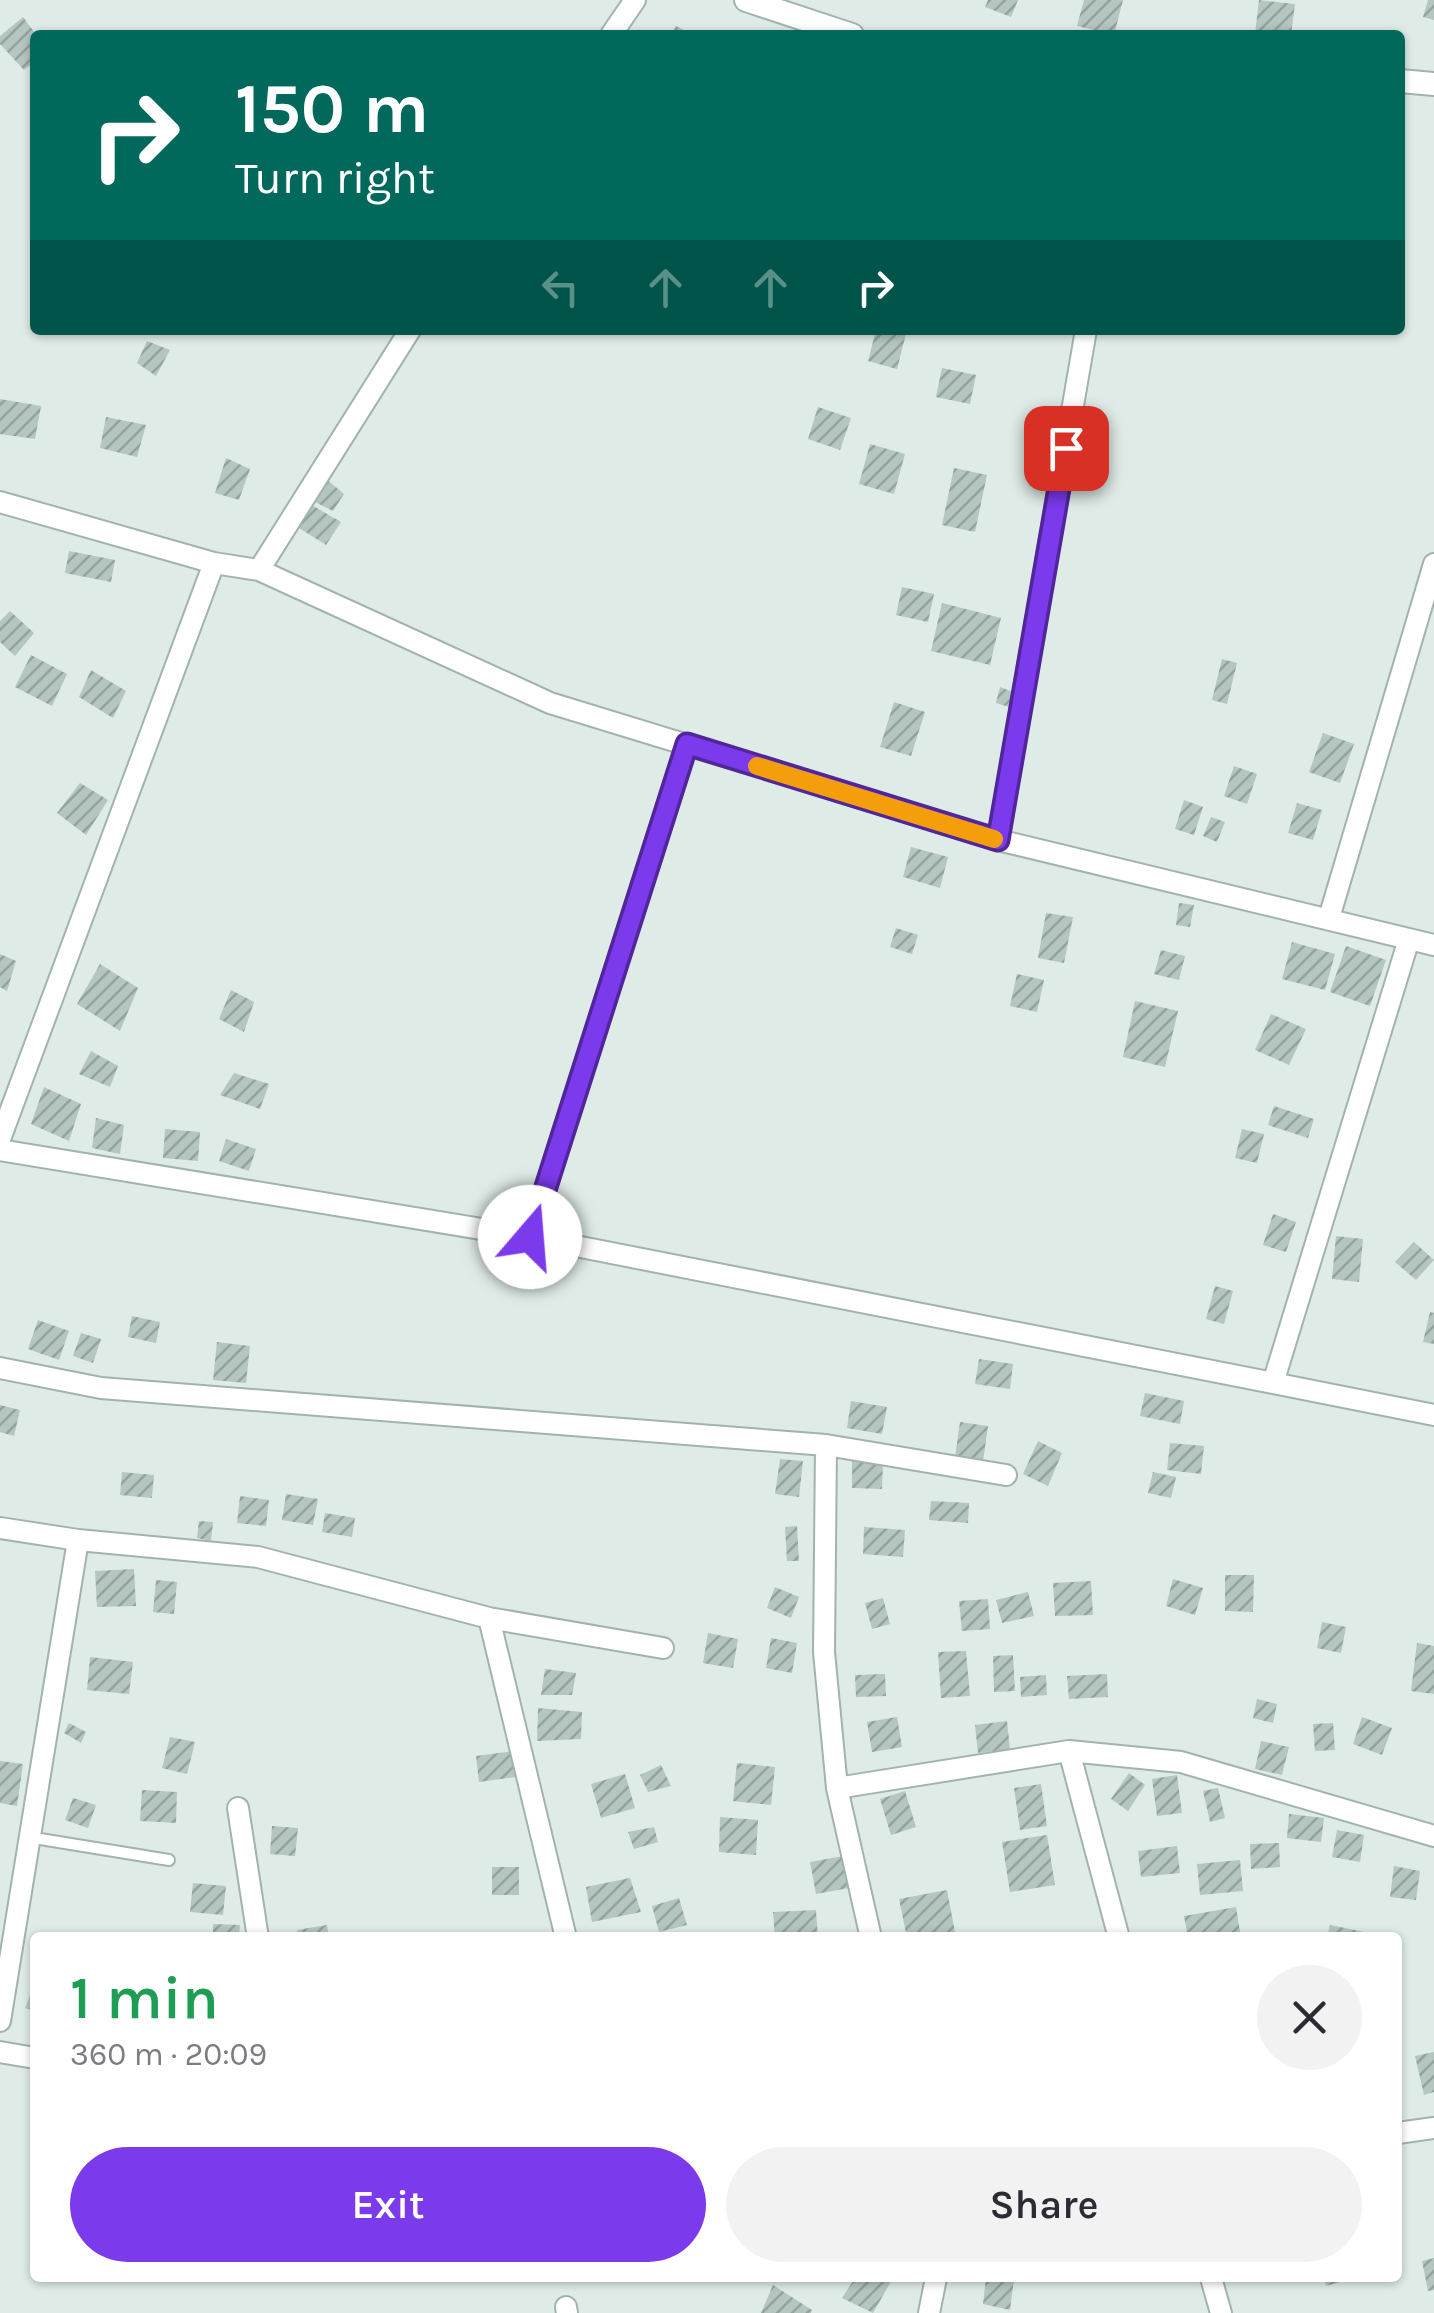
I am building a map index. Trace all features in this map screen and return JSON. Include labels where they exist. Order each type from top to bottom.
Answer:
[{"type":"street","points":[[614,30],[635,0]]},
{"type":"street","points":[[746,0],[837,30]]},
{"type":"street","points":[[1405,81],[1434,84]]},
{"type":"street","points":[[259,570],[407,335]]},
{"type":"street","points":[[998,840],[1085,335]]},
{"type":"street","points":[[0,502],[214,563],[259,570],[550,703],[998,840],[1434,945]]},
{"type":"street","points":[[0,1139],[214,563]]},
{"type":"street","points":[[1329,918],[1434,564]]},
{"type":"street","points":[[530,1237],[687,744]]},
{"type":"street","points":[[1273,1384],[1409,938]]},
{"type":"street","points":[[0,1150],[530,1237],[1434,1416]]},
{"type":"street","points":[[0,1368],[101,1388],[826,1445],[1006,1475]]},
{"type":"street","points":[[826,1445],[824,1652],[837,1788],[870,1932]]},
{"type":"street","points":[[0,1528],[258,1558],[488,1618],[664,1648]]},
{"type":"street","points":[[0,2022],[78,1540]]},
{"type":"street","points":[[488,1618],[565,1932]]},
{"type":"street","points":[[837,1788],[1069,1752],[1181,1762],[1434,1836]]},
{"type":"street","points":[[1069,1752],[1117,1932]]},
{"type":"street","points":[[238,1808],[257,1932]]},
{"type":"street","points":[[0,2052],[30,2057]]},
{"type":"street","points":[[1402,2132],[1434,2128]]},
{"type":"street","points":[[928,2313],[935,2282]]},
{"type":"street","points":[[1212,2282],[1221,2313]]},
{"type":"lane","points":[[28,1836],[170,1860]]},
{"type":"building","points":[[988,0],[1018,0],[1011,17],[985,7]]},
{"type":"building","points":[[1084,0],[1123,0],[1115,30],[1077,26]]},
{"type":"building","points":[[1259,0],[1295,4],[1292,30],[1255,30]]},
{"type":"building","points":[[1428,0],[1434,0],[1434,20],[1423,17]]},
{"type":"building","points":[[23,17],[33,30],[30,66],[24,70],[0,44],[0,36]]},
{"type":"building","points":[[875,335],[906,335],[897,369],[868,361]]},
{"type":"building","points":[[147,341],[170,350],[156,376],[137,363]]},
{"type":"building","points":[[942,368],[976,375],[970,404],[936,397]]},
{"type":"building","points":[[0,399],[41,406],[35,439],[0,434]]},
{"type":"building","points":[[818,407],[851,418],[840,450],[808,439]]},
{"type":"building","points":[[106,417],[146,425],[137,457],[100,448]]},
{"type":"building","points":[[870,444],[905,454],[894,494],[859,484]]},
{"type":"building","points":[[226,458],[250,469],[239,500],[215,493]]},
{"type":"building","points":[[954,468],[987,475],[975,532],[942,525]]},
{"type":"building","points":[[325,478],[344,494],[333,511],[313,501]]},
{"type":"building","points":[[310,504],[341,522],[326,545],[296,526]]},
{"type":"building","points":[[69,551],[115,560],[111,582],[65,573]]},
{"type":"building","points":[[902,587],[934,594],[928,622],[896,615]]},
{"type":"building","points":[[942,603],[1001,618],[990,665],[931,651]]},
{"type":"building","points":[[10,611],[34,633],[15,656],[0,642],[0,621]]},
{"type":"building","points":[[31,655],[67,674],[52,706],[15,687]]},
{"type":"building","points":[[1222,659],[1237,663],[1227,704],[1212,700]]},
{"type":"building","points":[[91,670],[126,691],[113,718],[79,697]]},
{"type":"building","points":[[1000,687],[1013,692],[1009,707],[996,703]]},
{"type":"building","points":[[894,702],[925,712],[911,756],[880,747]]},
{"type":"building","points":[[1323,733],[1354,744],[1340,783],[1309,772]]},
{"type":"building","points":[[1234,766],[1257,774],[1247,804],[1224,796]]},
{"type":"building","points":[[80,783],[108,800],[86,835],[57,813]]},
{"type":"building","points":[[1184,800],[1203,807],[1194,835],[1175,829]]},
{"type":"building","points":[[1297,803],[1322,810],[1313,840],[1288,833]]},
{"type":"building","points":[[1211,817],[1225,822],[1217,842],[1203,836]]},
{"type":"building","points":[[911,847],[948,857],[940,888],[903,877]]},
{"type":"building","points":[[1179,903],[1194,905],[1190,927],[1176,925]]},
{"type":"building","points":[[1046,913],[1073,917],[1064,963],[1038,958]]},
{"type":"building","points":[[896,928],[918,935],[912,954],[890,947]]},
{"type":"building","points":[[1292,942],[1335,954],[1325,990],[1282,979]]},
{"type":"building","points":[[1346,946],[1386,960],[1370,1006],[1330,992]]},
{"type":"building","points":[[1161,950],[1185,956],[1179,980],[1154,974]]},
{"type":"building","points":[[0,954],[16,961],[7,991],[0,987]]},
{"type":"building","points":[[100,964],[138,988],[120,1031],[77,1004]]},
{"type":"building","points":[[1017,974],[1044,980],[1037,1012],[1010,1006]]},
{"type":"building","points":[[231,990],[254,1002],[244,1032],[219,1019]]},
{"type":"building","points":[[1135,1001],[1178,1011],[1165,1067],[1123,1057]]},
{"type":"building","points":[[1271,1014],[1306,1029],[1289,1065],[1255,1050]]},
{"type":"building","points":[[91,1051],[118,1066],[110,1087],[79,1074]]},
{"type":"building","points":[[234,1073],[269,1084],[260,1109],[220,1095]]},
{"type":"building","points":[[44,1087],[81,1104],[69,1141],[31,1124]]},
{"type":"building","points":[[1274,1106],[1314,1119],[1308,1138],[1268,1125]]},
{"type":"building","points":[[96,1118],[124,1125],[120,1154],[92,1148]]},
{"type":"building","points":[[165,1129],[200,1132],[198,1161],[163,1158]]},
{"type":"building","points":[[1242,1129],[1264,1134],[1257,1163],[1235,1158]]},
{"type":"building","points":[[226,1139],[256,1149],[249,1171],[219,1161]]},
{"type":"building","points":[[1273,1214],[1296,1222],[1286,1252],[1263,1245]]},
{"type":"building","points":[[1336,1236],[1363,1239],[1359,1282],[1332,1279]]},
{"type":"building","points":[[1414,1242],[1434,1260],[1416,1280],[1395,1262]]},
{"type":"building","points":[[1215,1286],[1233,1291],[1224,1324],[1206,1319]]},
{"type":"building","points":[[1430,1312],[1434,1313],[1434,1344],[1423,1342]]},
{"type":"building","points":[[132,1316],[160,1322],[156,1343],[128,1337]]},
{"type":"building","points":[[38,1320],[69,1331],[59,1360],[28,1349]]},
{"type":"building","points":[[81,1333],[101,1339],[93,1363],[73,1356]]},
{"type":"building","points":[[217,1342],[250,1346],[246,1383],[213,1380]]},
{"type":"building","points":[[979,1359],[1013,1364],[1010,1389],[975,1384]]},
{"type":"building","points":[[1145,1393],[1184,1401],[1180,1424],[1140,1416]]},
{"type":"building","points":[[851,1401],[887,1407],[882,1434],[847,1428]]},
{"type":"building","points":[[0,1405],[20,1410],[14,1436],[0,1432]]},
{"type":"building","points":[[960,1422],[988,1426],[983,1462],[955,1457]]},
{"type":"building","points":[[1038,1441],[1062,1453],[1048,1486],[1023,1474]]},
{"type":"building","points":[[1170,1443],[1204,1446],[1201,1474],[1167,1470]]},
{"type":"building","points":[[780,1459],[803,1461],[799,1497],[775,1494]]},
{"type":"building","points":[[852,1461],[883,1462],[882,1489],[852,1488]]},
{"type":"building","points":[[122,1472],[154,1475],[152,1498],[120,1495]]},
{"type":"building","points":[[1153,1472],[1176,1477],[1171,1498],[1148,1493]]},
{"type":"building","points":[[286,1494],[318,1499],[313,1525],[282,1520]]},
{"type":"building","points":[[240,1496],[269,1500],[266,1526],[237,1523]]},
{"type":"building","points":[[931,1501],[969,1503],[968,1523],[929,1520]]},
{"type":"building","points":[[325,1513],[355,1518],[352,1537],[322,1532]]},
{"type":"building","points":[[199,1521],[213,1522],[211,1541],[197,1538]]},
{"type":"building","points":[[797,1526],[799,1561],[787,1561],[785,1527]]},
{"type":"building","points":[[864,1527],[905,1530],[903,1557],[863,1554]]},
{"type":"building","points":[[134,1569],[136,1606],[97,1607],[95,1571]]},
{"type":"building","points":[[1225,1575],[1254,1575],[1253,1612],[1225,1611]]},
{"type":"building","points":[[1173,1579],[1203,1588],[1195,1615],[1166,1606]]},
{"type":"building","points":[[156,1580],[177,1582],[174,1614],[153,1612]]},
{"type":"building","points":[[1091,1581],[1093,1615],[1055,1616],[1053,1583]]},
{"type":"building","points":[[775,1587],[799,1597],[791,1618],[767,1608]]},
{"type":"building","points":[[1028,1592],[1034,1616],[1002,1623],[996,1600]]},
{"type":"building","points":[[883,1598],[890,1624],[872,1629],[865,1603]]},
{"type":"building","points":[[988,1599],[990,1629],[962,1631],[959,1601]]},
{"type":"building","points":[[1322,1622],[1346,1627],[1341,1653],[1317,1648]]},
{"type":"building","points":[[708,1633],[738,1639],[733,1668],[703,1663]]},
{"type":"building","points":[[771,1638],[797,1643],[792,1673],[766,1668]]},
{"type":"building","points":[[1417,1643],[1434,1646],[1434,1694],[1411,1691]]},
{"type":"building","points":[[966,1651],[970,1696],[941,1698],[938,1652]]},
{"type":"building","points":[[1013,1655],[1015,1691],[994,1692],[993,1656]]},
{"type":"building","points":[[90,1657],[133,1662],[129,1694],[87,1690]]},
{"type":"building","points":[[545,1669],[576,1673],[572,1695],[541,1695]]},
{"type":"building","points":[[885,1674],[886,1696],[856,1697],[855,1675]]},
{"type":"building","points":[[1107,1674],[1108,1697],[1069,1699],[1067,1676]]},
{"type":"building","points":[[1046,1675],[1047,1695],[1021,1697],[1020,1677]]},
{"type":"building","points":[[1257,1699],[1277,1704],[1273,1723],[1253,1718]]},
{"type":"building","points":[[538,1708],[582,1712],[581,1739],[537,1741]]},
{"type":"building","points":[[897,1717],[902,1747],[872,1752],[867,1722]]},
{"type":"building","points":[[1362,1717],[1392,1728],[1382,1755],[1353,1744]]},
{"type":"building","points":[[1007,1721],[1010,1749],[978,1753],[975,1725]]},
{"type":"building","points":[[69,1723],[86,1732],[81,1743],[64,1733]]},
{"type":"building","points":[[1333,1723],[1335,1750],[1315,1751],[1313,1724]]},
{"type":"building","points":[[170,1737],[195,1742],[187,1774],[162,1768]]},
{"type":"building","points":[[1261,1741],[1289,1747],[1282,1775],[1255,1769]]},
{"type":"building","points":[[513,1751],[516,1777],[479,1782],[476,1756]]},
{"type":"building","points":[[0,1761],[23,1764],[17,1806],[0,1803]]},
{"type":"building","points":[[737,1763],[775,1767],[771,1805],[733,1801]]},
{"type":"building","points":[[661,1765],[671,1786],[648,1792],[640,1775]]},
{"type":"building","points":[[1129,1773],[1145,1785],[1128,1811],[1111,1799]]},
{"type":"building","points":[[625,1774],[635,1808],[601,1818],[591,1784]]},
{"type":"building","points":[[1177,1775],[1182,1813],[1157,1816],[1152,1779]]},
{"type":"building","points":[[1041,1784],[1047,1826],[1020,1830],[1014,1788]]},
{"type":"building","points":[[1218,1788],[1225,1818],[1210,1822],[1203,1791]]},
{"type":"building","points":[[142,1790],[177,1792],[176,1823],[140,1821]]},
{"type":"building","points":[[905,1791],[916,1827],[891,1835],[880,1799]]},
{"type":"building","points":[[73,1798],[96,1805],[88,1828],[65,1820]]},
{"type":"building","points":[[1289,1814],[1324,1818],[1321,1842],[1287,1838]]},
{"type":"building","points":[[720,1817],[758,1820],[756,1855],[719,1852]]},
{"type":"building","points":[[272,1826],[298,1828],[295,1856],[270,1854]]},
{"type":"building","points":[[654,1827],[658,1842],[634,1849],[628,1832]]},
{"type":"building","points":[[1337,1830],[1364,1835],[1360,1862],[1332,1857]]},
{"type":"building","points":[[1047,1835],[1055,1885],[1010,1892],[1002,1842]]},
{"type":"building","points":[[1279,1843],[1280,1867],[1251,1869],[1250,1844]]},
{"type":"building","points":[[1177,1846],[1180,1873],[1141,1877],[1138,1851]]},
{"type":"building","points":[[843,1856],[849,1888],[816,1894],[810,1862]]},
{"type":"building","points":[[1240,1860],[1243,1891],[1200,1895],[1197,1864]]},
{"type":"building","points":[[1394,1866],[1420,1871],[1416,1900],[1390,1897]]},
{"type":"building","points":[[492,1867],[519,1867],[519,1895],[492,1895]]},
{"type":"building","points":[[630,1878],[641,1912],[592,1922],[586,1887]]},
{"type":"building","points":[[193,1883],[226,1886],[223,1915],[190,1912]]},
{"type":"building","points":[[947,1890],[955,1932],[906,1932],[899,1899]]},
{"type":"building","points":[[679,1898],[687,1925],[659,1932],[652,1906]]},
{"type":"building","points":[[1236,1907],[1240,1932],[1187,1932],[1184,1916]]},
{"type":"building","points":[[816,1910],[818,1932],[775,1932],[773,1912]]},
{"type":"building","points":[[213,1924],[240,1925],[239,1932],[213,1932]]},
{"type":"building","points":[[327,1925],[328,1932],[297,1932]]},
{"type":"building","points":[[1330,1925],[1365,1932],[1328,1932]]},
{"type":"building","points":[[1434,2052],[1434,2092],[1424,2095],[1415,2056]]},
{"type":"building","points":[[1434,2258],[1434,2290],[1428,2291],[1422,2261]]},
{"type":"building","points":[[852,2282],[891,2282],[873,2313],[842,2298]]},
{"type":"building","points":[[986,2282],[1014,2282],[1010,2310],[983,2304]]},
{"type":"building","points":[[773,2285],[812,2310],[811,2313],[761,2313]]},
{"type":"slow traffic","points":[[757,766],[994,839]]},
{"type":"route","points":[[530,1237],[687,744],[998,840],[1066,448]]}]
